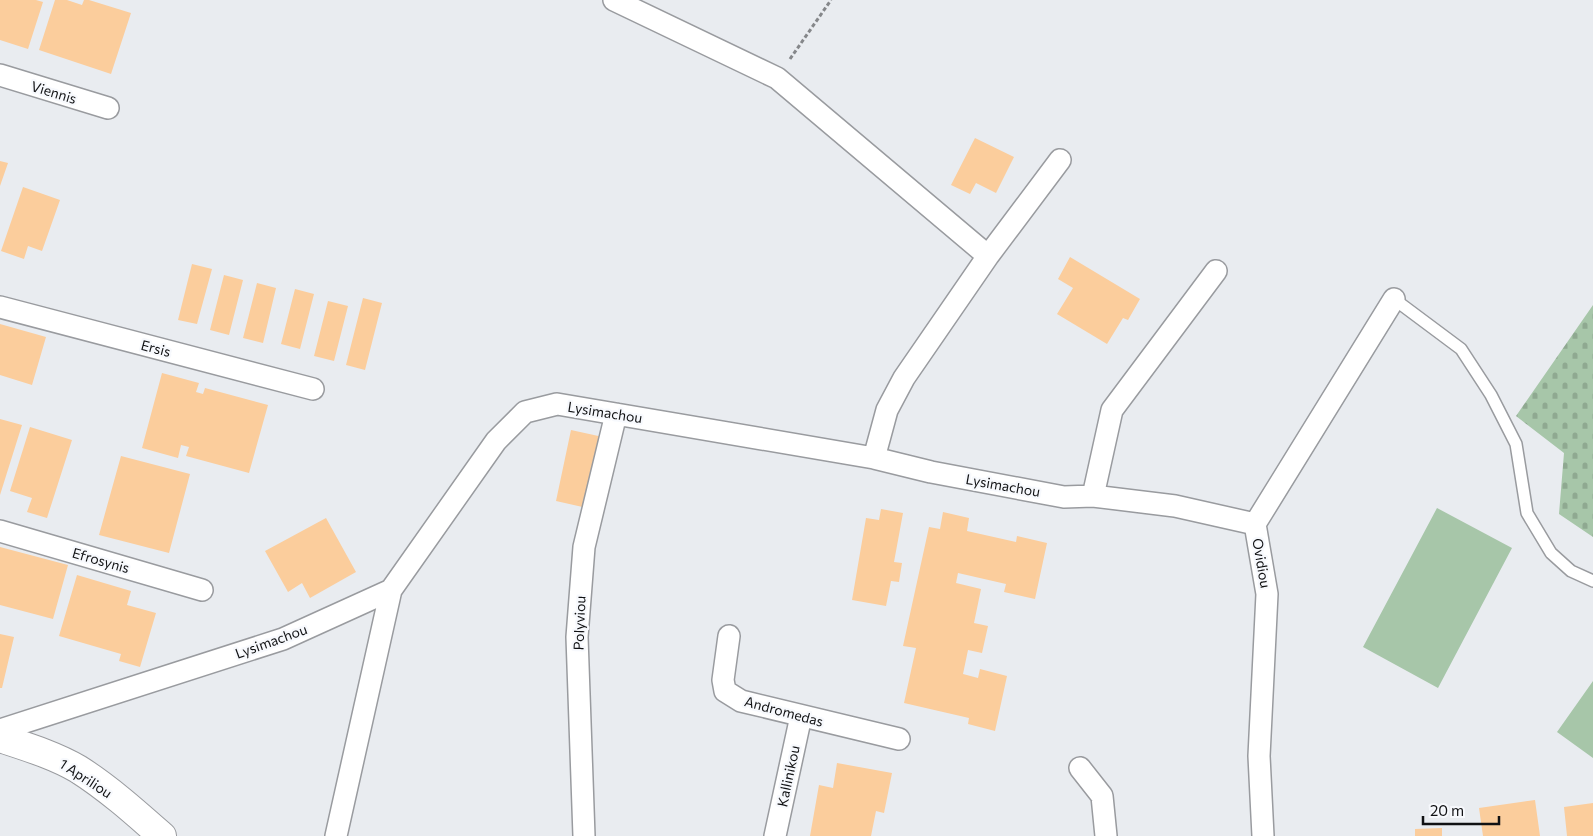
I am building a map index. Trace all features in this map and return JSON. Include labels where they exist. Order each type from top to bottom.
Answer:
[{"type":"main road","name":"1 Apriliou","points":[[0,738],[44,753],[78,770],[127,805],[162,836]]},
{"type":"street","points":[[614,0],[777,78],[988,256]]},
{"type":"street","name":"Viennis","points":[[0,75],[108,108]]},
{"type":"street","points":[[874,458],[887,410],[904,378],[988,256],[1060,160]]},
{"type":"street","points":[[1093,496],[1112,410],[1216,271]]},
{"type":"street","name":"Ovidiou","points":[[1263,836],[1259,756],[1267,594],[1255,524],[1394,299]]},
{"type":"street","name":"Ersis","points":[[0,307],[313,389]]},
{"type":"street","name":"Lysimachou","points":[[0,730],[283,639],[391,590],[496,441],[525,412],[557,404],[874,458],[931,472],[1064,496],[1093,496],[1175,506],[1255,524]]},
{"type":"street","name":"Polyviou","points":[[584,836],[577,637],[584,546],[616,414]]},
{"type":"street","name":"Efrosynis","points":[[0,531],[202,590]]},
{"type":"street","points":[[336,836],[391,590]]},
{"type":"street","name":"Andromedas","points":[[729,636],[723,680],[726,692],[741,701],[899,739]]},
{"type":"street","name":"Kallinikou","points":[[775,836],[801,716]]},
{"type":"street","points":[[1080,768],[1102,796],[1106,836]]},
{"type":"lane","points":[[1394,299],[1460,349],[1490,395],[1516,444],[1527,513],[1552,553],[1571,571],[1593,582]]},
{"type":"path","points":[[777,78],[831,0]]},
{"type":"green space","points":[[1593,305],[1593,537],[1559,514],[1564,453],[1516,416]]},
{"type":"green space","points":[[1437,508],[1512,548],[1438,688],[1363,647]]},
{"type":"green space","points":[[1593,681],[1593,758],[1557,732]]},
{"type":"building","points":[[0,0],[36,0],[43,2],[28,49],[0,40]]},
{"type":"building","points":[[55,0],[67,0],[82,5],[84,0],[89,0],[131,13],[111,74],[39,50]]},
{"type":"building","points":[[975,138],[1014,157],[996,193],[976,183],[970,194],[951,185]]},
{"type":"building","points":[[0,161],[8,163],[0,186]]},
{"type":"building","points":[[23,187],[60,200],[42,251],[28,246],[24,259],[1,251]]},
{"type":"building","points":[[1070,257],[1140,299],[1128,320],[1123,318],[1107,344],[1057,314],[1073,288],[1058,279]]},
{"type":"building","points":[[192,264],[212,269],[197,324],[178,320]]},
{"type":"building","points":[[224,275],[243,280],[229,335],[210,330]]},
{"type":"building","points":[[257,283],[276,288],[263,343],[243,338]]},
{"type":"building","points":[[295,289],[314,294],[300,349],[281,344]]},
{"type":"building","points":[[363,298],[382,303],[365,370],[346,365]]},
{"type":"building","points":[[328,301],[348,306],[334,361],[314,356]]},
{"type":"building","points":[[0,324],[46,337],[32,385],[0,375]]},
{"type":"building","points":[[162,373],[199,383],[196,392],[203,394],[205,388],[268,405],[249,473],[186,456],[189,447],[181,445],[178,458],[142,448]]},
{"type":"building","points":[[0,419],[22,425],[0,495]]},
{"type":"building","points":[[30,427],[72,440],[47,518],[27,512],[32,498],[10,491]]},
{"type":"building","points":[[571,430],[603,437],[587,508],[556,501]]},
{"type":"building","points":[[121,456],[190,474],[169,553],[99,535]]},
{"type":"building","points":[[881,509],[903,513],[894,562],[902,563],[899,582],[891,581],[886,606],[852,600],[866,518],[879,520]]},
{"type":"building","points":[[943,512],[969,518],[967,531],[1016,542],[1017,536],[1047,543],[1035,599],[1004,592],[1006,584],[958,573],[956,583],[981,589],[974,623],[988,626],[982,653],[968,650],[963,674],[978,678],[980,669],[1007,676],[995,731],[968,724],[969,718],[904,703],[916,648],[903,646],[929,527],[940,529]]},
{"type":"building","points":[[326,518],[356,572],[310,598],[302,583],[288,592],[265,551]]},
{"type":"building","points":[[0,547],[68,565],[53,619],[0,605]]},
{"type":"building","points":[[77,575],[131,591],[127,605],[156,613],[140,667],[119,661],[121,654],[59,636]]},
{"type":"building","points":[[0,634],[14,637],[2,688],[0,688]]},
{"type":"building","points":[[837,763],[892,773],[884,813],[876,811],[871,836],[810,836],[819,785],[833,788]]},
{"type":"building","points":[[1535,800],[1540,836],[1483,836],[1479,808]]},
{"type":"building","points":[[1593,803],[1593,836],[1567,836],[1564,807]]},
{"type":"building","points":[[1442,828],[1442,836],[1415,836],[1415,829]]}]
